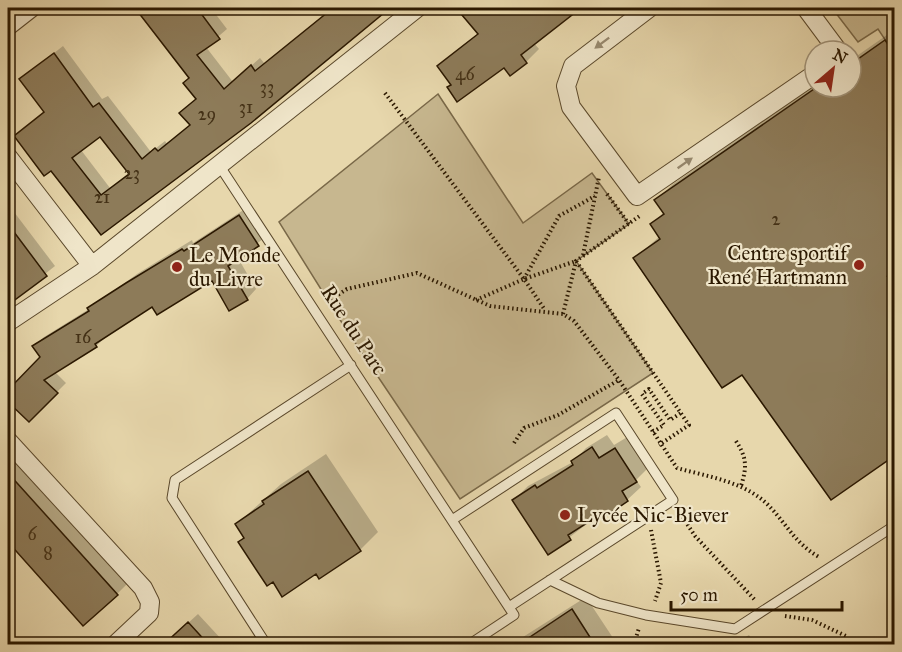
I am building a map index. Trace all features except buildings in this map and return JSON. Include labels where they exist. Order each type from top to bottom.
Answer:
[{"type":"street","points":[[8,26],[31,8]]},
{"type":"street","points":[[8,322],[93,266],[417,8]]},
{"type":"street","points":[[649,8],[573,66],[566,86],[572,107],[637,196],[803,82]]},
{"type":"street","points":[[806,8],[829,39]]},
{"type":"street","points":[[8,157],[93,266]]},
{"type":"street","points":[[8,441],[143,588],[150,602],[149,613],[116,645]]},
{"type":"lane","name":"Rue du Parc","points":[[219,165],[509,607]]},
{"type":"lane","points":[[267,645],[172,498],[175,480],[351,365]]},
{"type":"lane","points":[[452,520],[616,413],[673,500],[509,607],[514,615],[470,645]]},
{"type":"lane","points":[[550,580],[598,603],[646,615],[735,629],[894,526]]},
{"type":"path","points":[[385,93],[524,279],[545,311]]},
{"type":"path","points":[[583,256],[604,151]]},
{"type":"path","points":[[598,181],[629,224]]},
{"type":"path","points":[[524,279],[559,216],[595,196]]},
{"type":"path","points":[[476,300],[524,279],[576,261],[648,211],[637,196]]},
{"type":"path","points":[[563,314],[576,261]]},
{"type":"path","points":[[576,261],[689,425],[661,444]]},
{"type":"path","points":[[314,310],[347,289],[417,273],[490,306],[563,314],[573,321],[619,380],[677,468],[741,486],[769,506],[802,547],[833,565]]},
{"type":"path","points":[[888,275],[894,285]]},
{"type":"path","points":[[514,443],[524,428],[558,416],[619,380]]},
{"type":"path","points":[[653,432],[664,425],[642,394],[649,389],[670,420],[681,413]]},
{"type":"path","points":[[736,441],[746,456],[746,470],[741,486]]},
{"type":"path","points":[[673,500],[695,536]]},
{"type":"path","points":[[634,645],[636,634],[656,601],[661,583],[648,517]]},
{"type":"shaded area","points":[[832,8],[894,8],[894,53],[878,29],[863,39],[856,39]]},
{"type":"shaded area","points":[[438,94],[523,223],[592,173],[629,224],[576,261],[653,373],[460,499],[344,326],[279,222]]},
{"type":"place","name":"Centre sportif René Hartmann","points":[[859,265]]},
{"type":"place","name":"Le Monde du Livre","points":[[177,267]]},
{"type":"place","name":"Lycée Nic-Biever","points":[[565,515]]}]
